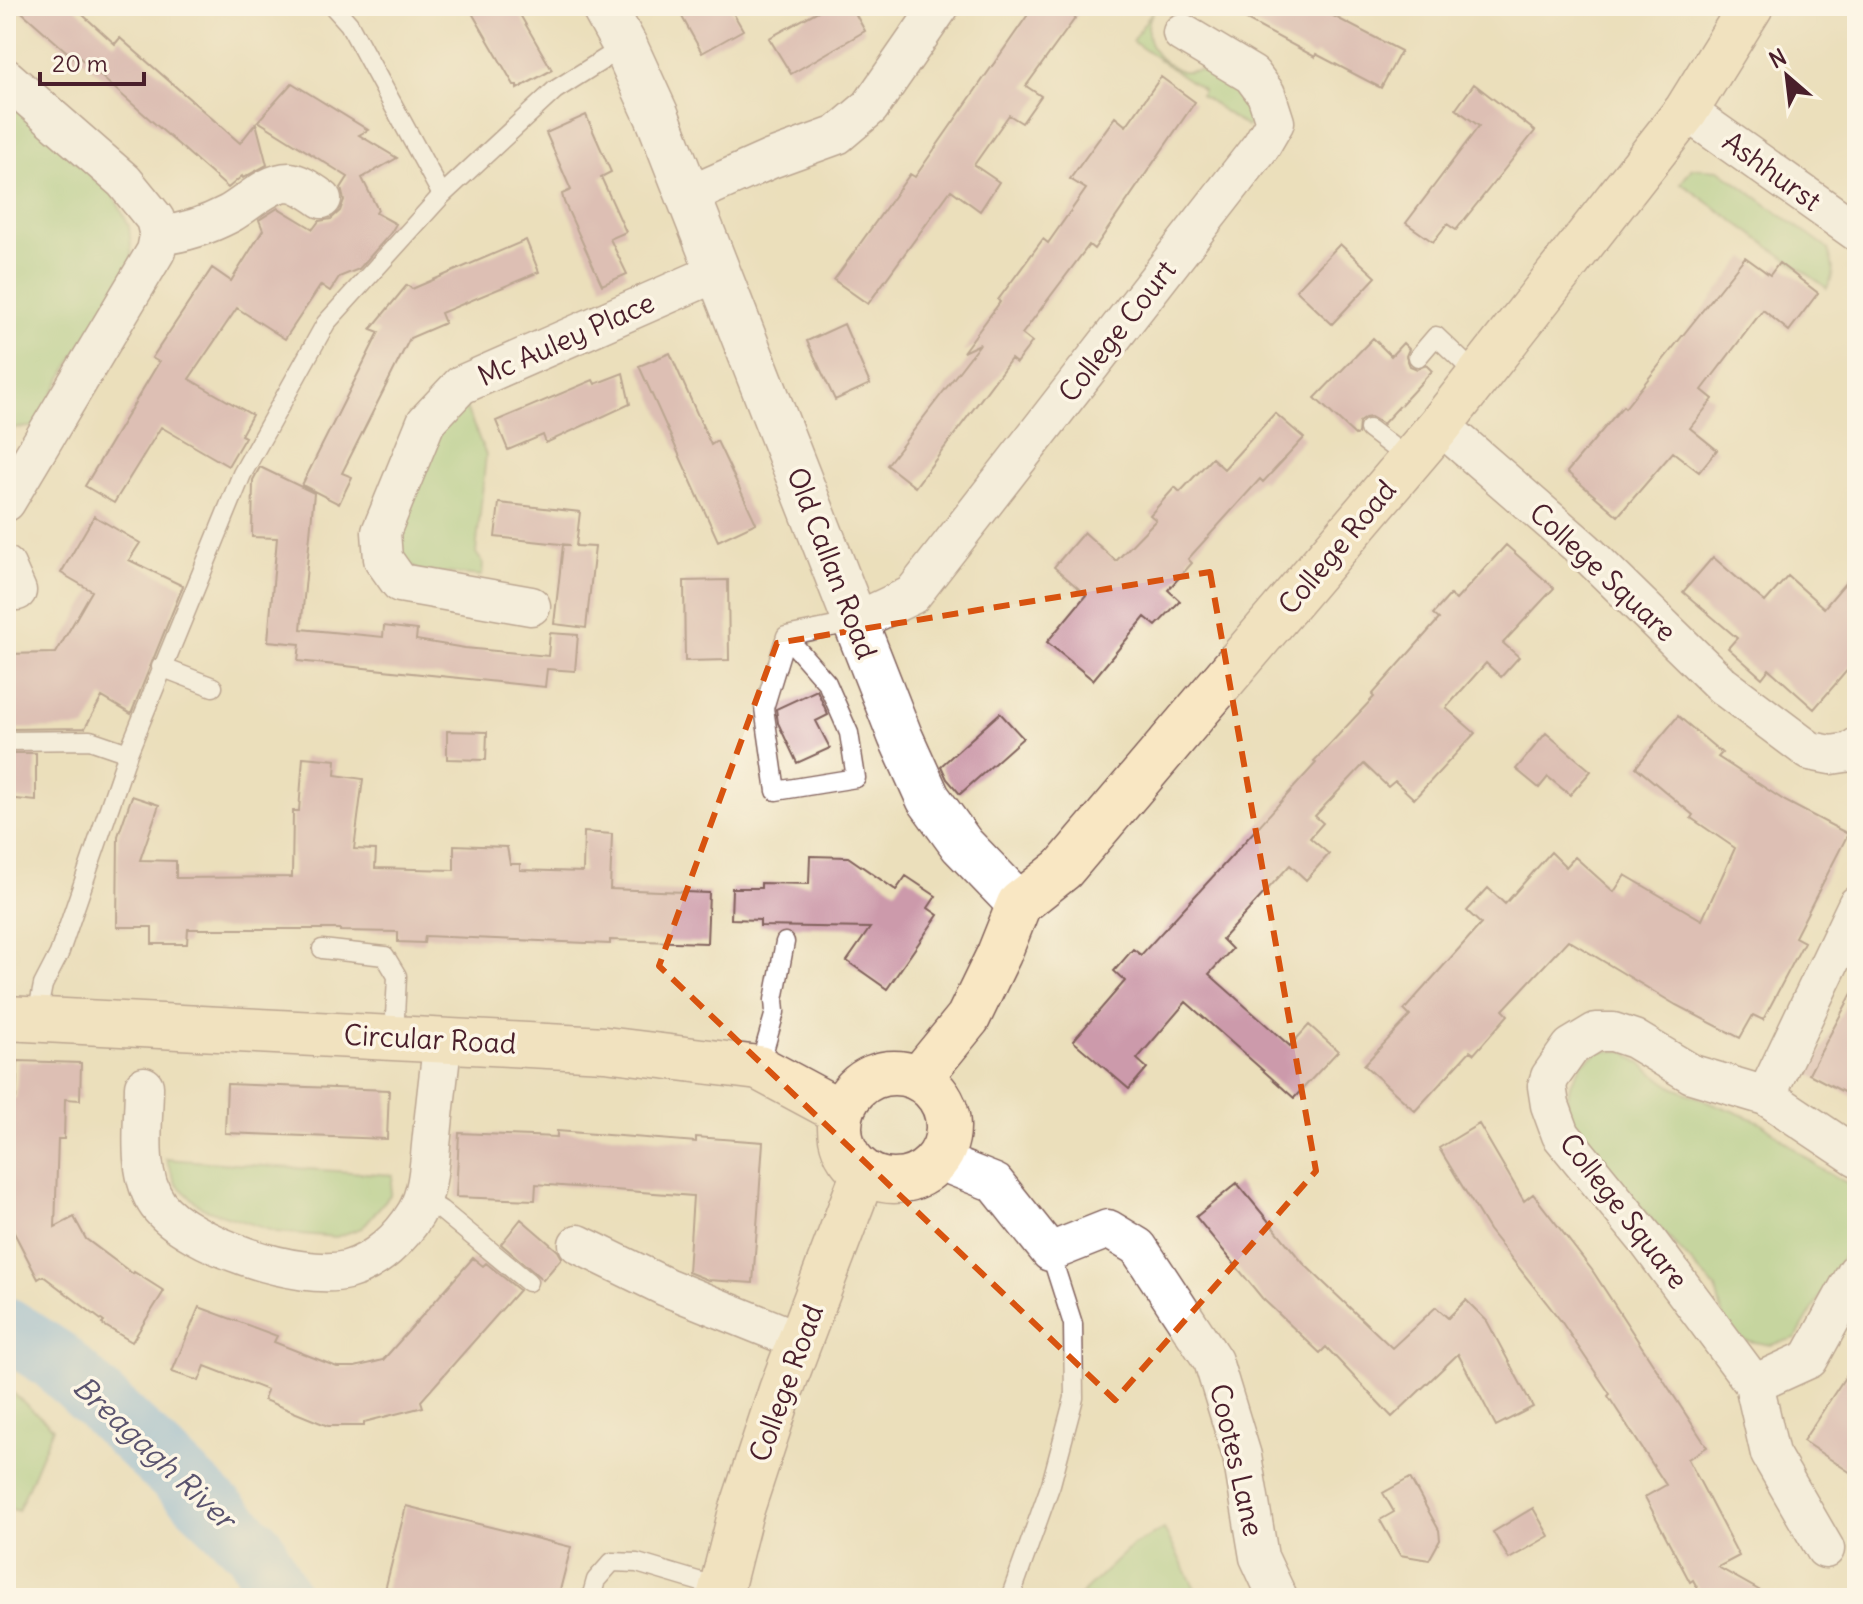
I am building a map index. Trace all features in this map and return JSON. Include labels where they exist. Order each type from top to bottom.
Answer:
[{"type":"main road","name":"College Road","points":[[919,1078],[968,1018],[1019,904],[1063,869],[1440,425],[1686,111],[1751,6]]},
{"type":"main road","name":"Circular Road","points":[[21,1019],[605,1049],[759,1068],[841,1112]]},
{"type":"main road","points":[[901,1073],[919,1078],[940,1097],[948,1118],[947,1138],[937,1160],[914,1178],[887,1181],[864,1172],[849,1158],[840,1135],[841,1112],[854,1090],[874,1076],[901,1073]]},
{"type":"main road","name":"College Road","points":[[720,1593],[751,1479],[864,1172]]},
{"type":"street","name":"Old Callan Road","points":[[603,6],[625,46],[688,196],[900,736],[928,798],[962,845],[1019,904]]},
{"type":"street","points":[[688,196],[771,159],[837,135],[870,107],[940,6]]},
{"type":"street","name":"College Court","points":[[855,622],[912,595],[1261,146],[1275,122],[1266,94],[1252,75],[1182,33]]},
{"type":"street","points":[[6,78],[124,181],[155,219],[159,236],[156,251],[6,502]]},
{"type":"street","name":"Ashhurst","points":[[1686,111],[1857,232]]},
{"type":"street","points":[[159,236],[186,233],[285,182],[297,183],[322,199]]},
{"type":"street","name":"Mc Auley Place","points":[[531,606],[400,583],[375,570],[381,532],[426,422],[461,385],[718,272]]},
{"type":"street","name":"College Square","points":[[1440,425],[1584,550],[1722,685],[1810,751],[1831,755],[1855,753]]},
{"type":"street","points":[[1766,1096],[1857,905]]},
{"type":"street","name":"College Square","points":[[1825,1549],[1770,1454],[1754,1384],[1646,1239],[1561,1135],[1547,1086],[1555,1066],[1571,1047],[1596,1032],[1613,1032],[1634,1039],[1692,1074],[1766,1096],[1857,1157]]},
{"type":"street","points":[[144,1086],[147,1183],[158,1204],[176,1224],[202,1239],[252,1258],[321,1274],[350,1269],[376,1256],[400,1235],[417,1211],[426,1186],[443,1039]]},
{"type":"street","points":[[937,1160],[995,1183],[1050,1252]]},
{"type":"street","name":"Cootes Lane","points":[[1050,1252],[1108,1229],[1138,1247],[1150,1265],[1213,1361],[1242,1456],[1259,1557],[1278,1598]]},
{"type":"street","points":[[578,1244],[666,1287],[800,1341]]},
{"type":"street","points":[[1754,1384],[1809,1359],[1857,1272]]},
{"type":"lane","points":[[333,6],[355,34],[442,195]]},
{"type":"lane","points":[[21,1019],[59,954],[128,753],[242,474],[326,323],[442,195],[555,90],[625,46]]},
{"type":"lane","points":[[1418,357],[1436,336],[1478,376]]},
{"type":"lane","points":[[1369,429],[1410,460]]},
{"type":"lane","points":[[786,636],[855,622]]},
{"type":"lane","points":[[786,636],[827,683],[849,733],[856,778],[776,791],[764,708],[786,636]]},
{"type":"lane","points":[[161,667],[213,687]]},
{"type":"lane","points":[[6,741],[90,740],[128,753]]},
{"type":"lane","points":[[759,1068],[775,1012],[774,1000],[785,942]]},
{"type":"lane","points":[[322,949],[385,956],[397,976],[394,1037]]},
{"type":"lane","points":[[422,1198],[528,1282]]},
{"type":"lane","points":[[1010,1598],[1051,1484],[1074,1398],[1073,1324],[1050,1252]]},
{"type":"lane","points":[[591,1598],[596,1580],[612,1562],[637,1563],[720,1593]]},
{"type":"highlighted area","points":[[1210,572],[1316,1171],[1115,1400],[659,966],[777,643]]},
{"type":"green space","points":[[1156,6],[1148,24],[1148,33],[1160,58],[1179,70],[1204,71],[1218,78],[1246,103],[1255,116],[1247,127],[1201,95],[1203,90],[1132,41]]},
{"type":"green space","points":[[6,99],[114,196],[129,226],[132,259],[33,427],[14,428],[6,441]]},
{"type":"green space","points":[[1692,168],[1719,170],[1828,249],[1833,268],[1827,288],[1681,183]]},
{"type":"green space","points":[[461,396],[486,455],[476,553],[483,563],[482,576],[420,571],[401,560],[395,526],[443,419]]},
{"type":"green space","points":[[1600,1051],[1624,1051],[1672,1087],[1760,1122],[1822,1170],[1857,1188],[1857,1233],[1796,1338],[1770,1345],[1739,1339],[1726,1330],[1716,1289],[1578,1140],[1566,1107],[1570,1084],[1583,1063]]},
{"type":"green space","points":[[166,1159],[393,1175],[390,1195],[362,1228],[336,1237],[276,1232],[202,1208],[176,1184]]},
{"type":"green space","points":[[6,1387],[53,1428],[18,1511],[6,1507]]},
{"type":"green space","points":[[1164,1529],[1200,1598],[1077,1598],[1133,1545]]},
{"type":"building","points":[[15,6],[73,6],[115,44],[120,38],[240,143],[256,123],[267,165],[242,176],[228,188],[79,57],[76,60]]},
{"type":"building","points":[[468,6],[515,6],[552,70],[517,89]]},
{"type":"building","points":[[676,6],[729,6],[743,30],[702,53]]},
{"type":"building","points":[[827,6],[851,6],[865,31],[791,74],[769,38]]},
{"type":"building","points":[[1034,6],[1084,6],[1026,86],[1041,96],[1022,123],[1009,115],[974,165],[999,182],[980,211],[951,190],[868,304],[834,280],[910,174],[915,177]]},
{"type":"building","points":[[1221,6],[1314,6],[1401,51],[1381,88],[1316,54],[1315,57]]},
{"type":"building","points":[[1161,77],[1195,102],[1094,249],[1089,245],[1022,334],[1032,342],[1016,363],[1011,359],[915,487],[887,465],[980,344],[963,352],[1000,302],[998,300],[1043,239],[1048,243],[1086,189],[1070,179],[1115,117],[1126,126]]},
{"type":"building","points":[[292,83],[368,130],[359,135],[397,158],[362,178],[378,210],[376,213],[396,224],[359,269],[339,277],[330,291],[321,285],[285,339],[237,308],[189,379],[252,415],[241,435],[245,437],[228,466],[161,427],[114,503],[85,486],[159,362],[152,358],[212,268],[231,281],[263,230],[259,220],[278,208],[313,229],[319,221],[331,219],[340,211],[344,200],[341,188],[348,177],[258,121]]},
{"type":"building","points":[[1474,84],[1535,131],[1456,230],[1447,224],[1433,242],[1406,223],[1479,126],[1456,109]]},
{"type":"building","points":[[586,115],[611,172],[601,177],[626,232],[610,239],[627,274],[602,285],[564,202],[562,194],[571,190],[546,133]]},
{"type":"building","points":[[526,240],[539,272],[441,313],[445,323],[410,338],[342,473],[352,477],[339,504],[302,485],[379,332],[371,329],[407,285],[412,289]]},
{"type":"building","points":[[1340,244],[1376,277],[1332,324],[1296,290]]},
{"type":"building","points":[[1745,257],[1770,275],[1779,263],[1818,293],[1789,331],[1763,310],[1702,390],[1713,399],[1690,428],[1717,450],[1699,472],[1673,452],[1618,516],[1567,472],[1623,406],[1625,408]]},
{"type":"building","points":[[844,324],[870,384],[835,400],[807,341]]},
{"type":"building","points":[[1373,338],[1391,356],[1403,343],[1409,349],[1406,356],[1410,366],[1417,369],[1426,365],[1432,371],[1383,424],[1371,417],[1365,418],[1359,422],[1358,434],[1355,435],[1315,398]]},
{"type":"building","points":[[670,353],[711,445],[717,441],[756,523],[718,541],[639,366]]},
{"type":"building","points":[[623,373],[630,404],[546,443],[543,435],[508,450],[496,421],[593,380],[595,384]]},
{"type":"building","points":[[1275,413],[1304,438],[1263,482],[1260,479],[1188,559],[1192,563],[1168,590],[1180,601],[1156,626],[1145,617],[1093,680],[1047,642],[1086,595],[1054,567],[1084,532],[1116,561],[1156,520],[1150,515],[1175,487],[1180,492],[1212,458],[1224,469]]},
{"type":"building","points":[[260,467],[314,493],[301,629],[383,637],[384,626],[417,630],[416,640],[548,656],[550,633],[578,635],[575,671],[547,669],[545,687],[298,661],[300,644],[268,641],[277,538],[252,537],[253,480]]},
{"type":"building","points":[[499,503],[580,512],[576,546],[595,547],[586,628],[554,624],[563,545],[570,545],[495,537]]},
{"type":"building","points":[[94,516],[140,543],[129,560],[183,586],[131,714],[102,697],[85,728],[6,729],[6,654],[56,653],[92,591],[61,573]]},
{"type":"building","points":[[1506,545],[1554,588],[1503,643],[1519,657],[1501,677],[1486,663],[1446,708],[1475,733],[1414,799],[1395,781],[1388,787],[1364,764],[1315,816],[1323,823],[1310,838],[1329,854],[1306,880],[1290,865],[1222,939],[1232,949],[1209,974],[1290,1046],[1309,1025],[1338,1051],[1294,1098],[1186,1002],[1137,1059],[1147,1068],[1129,1089],[1073,1041],[1125,981],[1114,971],[1133,949],[1141,955],[1374,697],[1372,695],[1439,619],[1433,614],[1450,595],[1456,600]]},
{"type":"building","points":[[1713,557],[1765,602],[1788,576],[1824,608],[1857,569],[1857,659],[1814,709],[1769,669],[1762,678],[1728,648],[1737,638],[1683,592]]},
{"type":"building","points":[[728,580],[729,660],[685,661],[684,581]]},
{"type":"building","points":[[817,690],[828,715],[816,721],[830,748],[797,763],[778,723],[776,709]]},
{"type":"building","points":[[1000,713],[1023,738],[960,794],[941,766]]},
{"type":"building","points":[[1678,716],[1722,753],[1718,757],[1785,801],[1848,834],[1795,937],[1804,942],[1763,1020],[1753,1015],[1740,1038],[1676,1005],[1568,940],[1503,1010],[1508,1015],[1474,1054],[1470,1051],[1415,1111],[1364,1065],[1410,1016],[1404,1010],[1481,924],[1467,911],[1488,888],[1505,904],[1551,852],[1566,867],[1575,857],[1614,892],[1625,875],[1702,920],[1735,848],[1691,818],[1693,815],[1636,767]]},
{"type":"building","points":[[447,731],[487,732],[486,760],[447,759]]},
{"type":"building","points":[[1546,733],[1591,771],[1570,795],[1548,777],[1539,788],[1516,769]]},
{"type":"building","points":[[6,753],[36,753],[36,801],[6,798]]},
{"type":"building","points":[[303,757],[336,760],[335,775],[363,779],[354,849],[376,850],[375,868],[454,870],[454,845],[507,847],[510,864],[520,864],[520,870],[583,872],[584,832],[612,834],[610,889],[709,893],[707,943],[610,940],[610,944],[425,936],[424,943],[398,942],[398,932],[188,929],[187,944],[152,944],[152,927],[117,927],[118,836],[132,796],[159,805],[140,860],[176,861],[176,878],[292,877],[293,811],[299,811]]},
{"type":"building","points":[[810,856],[848,857],[896,890],[906,876],[936,896],[928,908],[938,915],[887,989],[847,961],[870,928],[760,926],[760,920],[731,919],[732,888],[761,888],[761,883],[809,884]]},
{"type":"building","points":[[1857,984],[1857,1099],[1809,1074]]},
{"type":"building","points":[[18,1061],[81,1063],[80,1100],[65,1099],[64,1139],[58,1139],[55,1227],[74,1217],[86,1239],[133,1274],[164,1291],[132,1342],[102,1324],[104,1322],[43,1276],[38,1279],[6,1217],[6,1098],[16,1098]]},
{"type":"building","points":[[227,1084],[389,1090],[387,1139],[225,1133]]},
{"type":"building","points":[[1479,1124],[1524,1201],[1533,1194],[1592,1270],[1707,1447],[1688,1459],[1739,1556],[1718,1567],[1773,1598],[1703,1598],[1693,1580],[1690,1582],[1645,1497],[1666,1485],[1561,1321],[1489,1230],[1439,1148]]},
{"type":"building","points":[[557,1131],[696,1142],[696,1137],[763,1142],[753,1283],[708,1280],[688,1272],[693,1196],[536,1184],[535,1200],[456,1197],[459,1133],[557,1137]]},
{"type":"building","points":[[1237,1183],[1303,1263],[1392,1348],[1436,1307],[1448,1318],[1466,1300],[1487,1321],[1533,1407],[1496,1426],[1458,1354],[1392,1417],[1326,1347],[1320,1353],[1262,1298],[1196,1217]]},
{"type":"building","points":[[521,1219],[562,1258],[543,1280],[501,1244]]},
{"type":"building","points":[[473,1258],[483,1266],[486,1263],[519,1290],[421,1401],[423,1407],[364,1422],[364,1426],[328,1426],[264,1400],[267,1390],[205,1366],[199,1381],[172,1372],[199,1307],[277,1336],[274,1342],[337,1367],[355,1367],[383,1360]]},
{"type":"building","points":[[1857,1359],[1857,1477],[1803,1441]]},
{"type":"building","points":[[1410,1478],[1439,1530],[1440,1540],[1429,1560],[1400,1555],[1380,1520],[1394,1512],[1383,1493]]},
{"type":"building","points":[[406,1506],[571,1547],[558,1598],[383,1598]]},
{"type":"building","points":[[1533,1508],[1549,1536],[1509,1559],[1493,1532]]},
{"type":"waterway","name":"Breagagh River","points":[[6,1328],[55,1360],[255,1549],[280,1598]]}]
